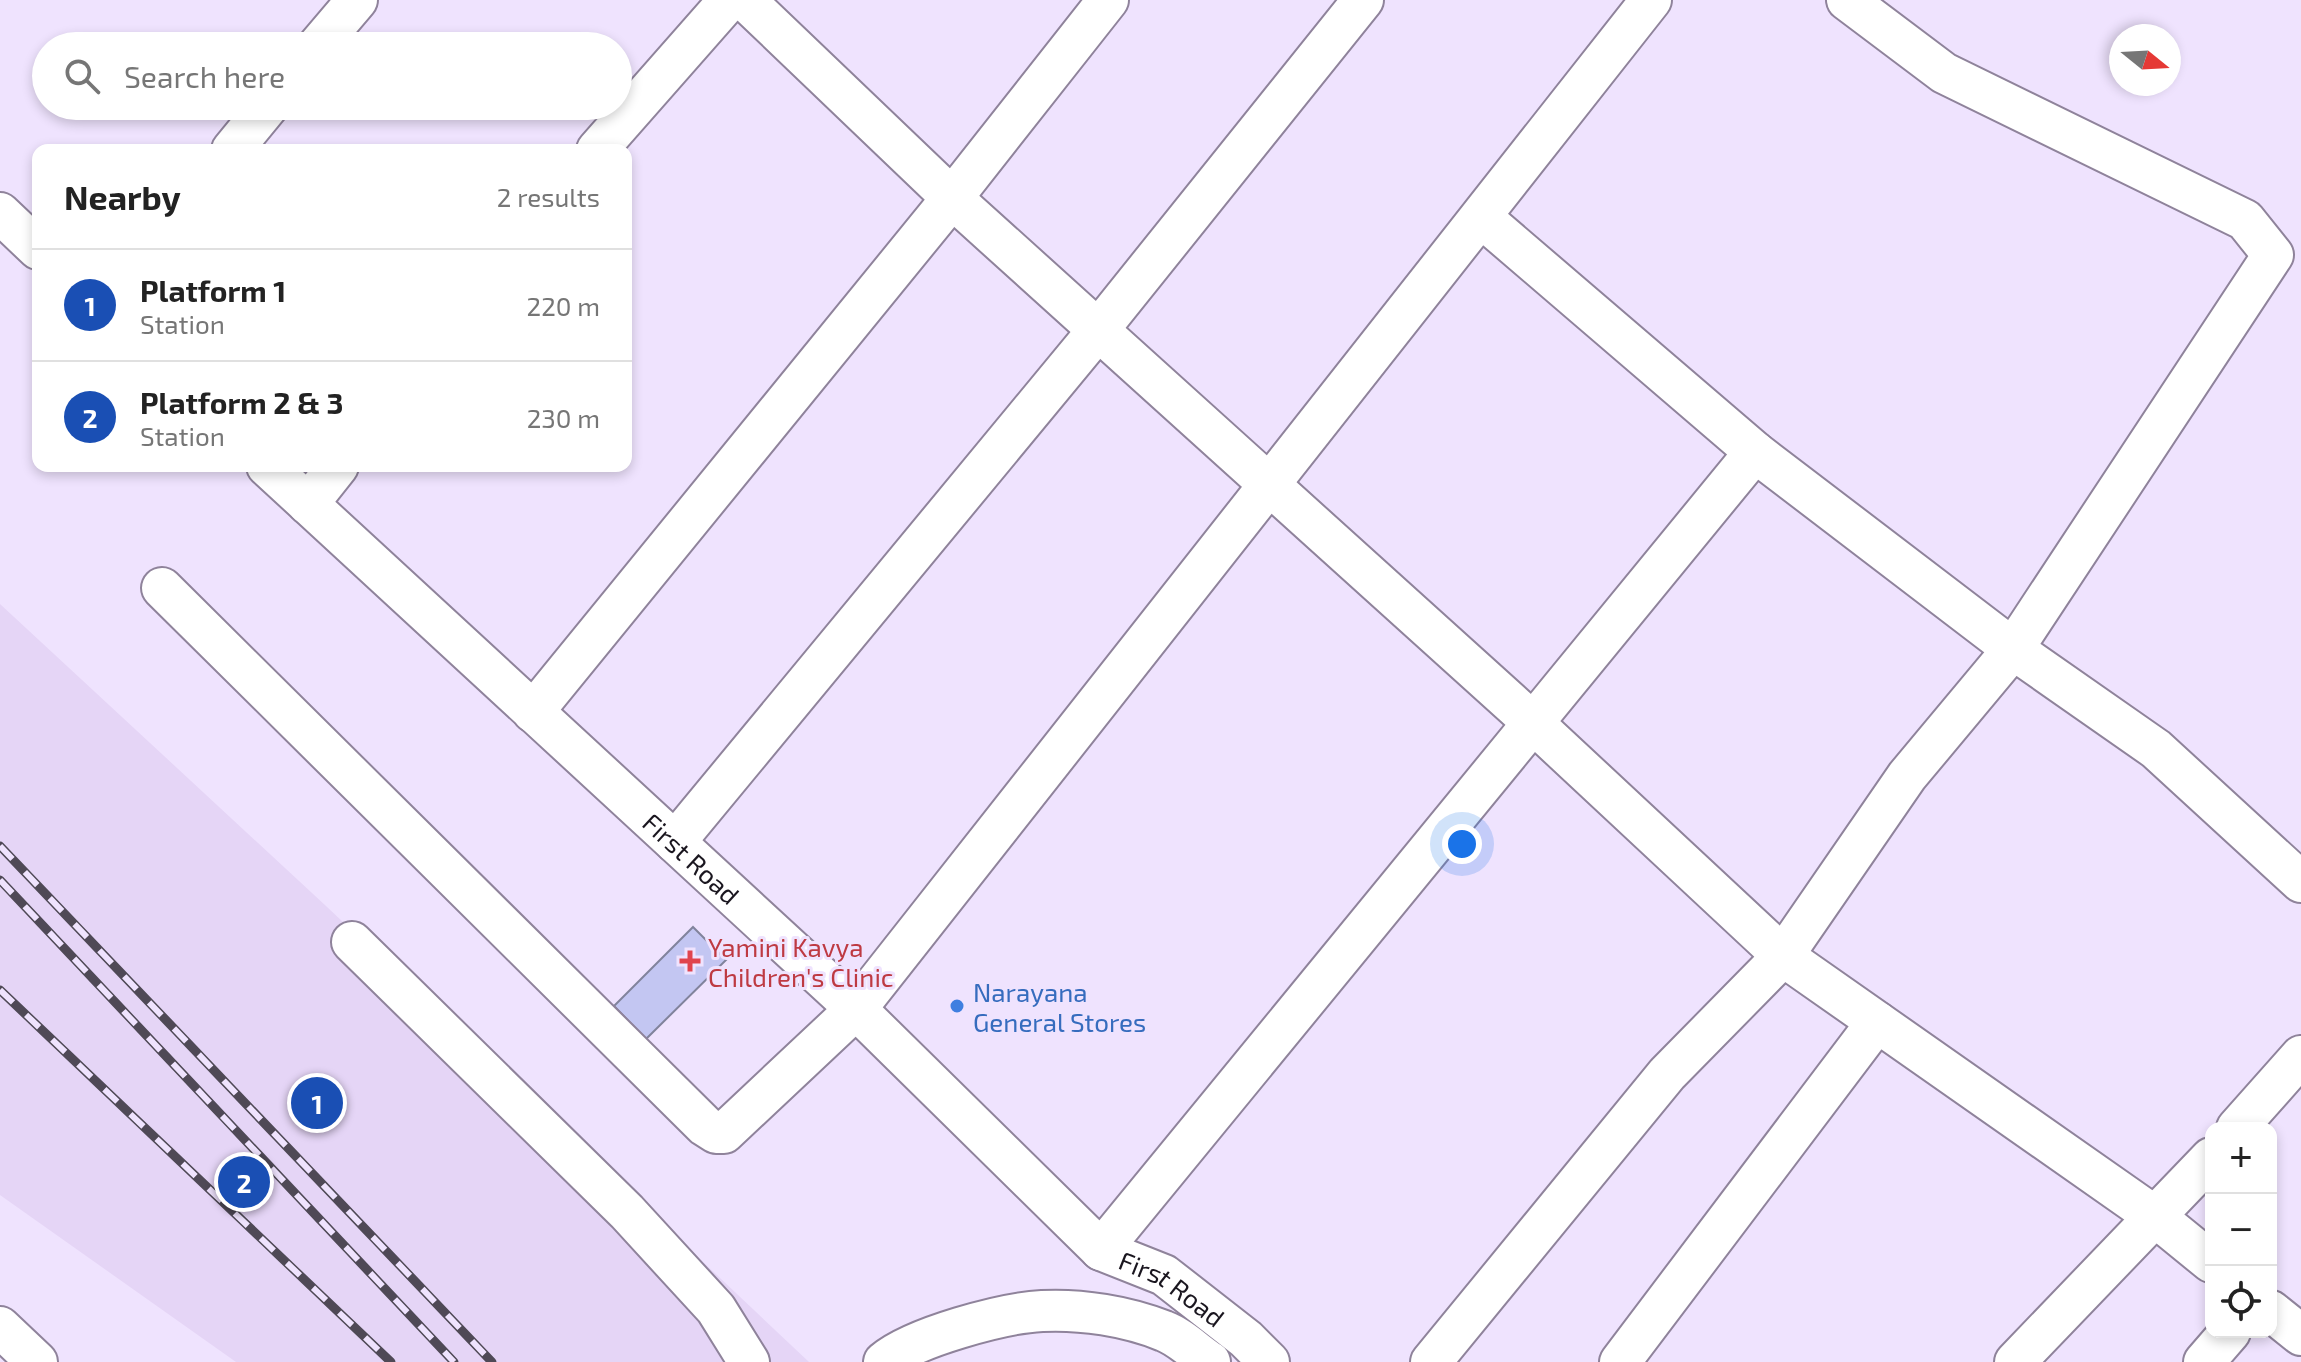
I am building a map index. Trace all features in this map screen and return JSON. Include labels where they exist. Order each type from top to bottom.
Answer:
[{"type":"street","points":[[330,32],[357,0]]},
{"type":"street","points":[[632,110],[729,0]]},
{"type":"street","points":[[745,0],[952,198],[1531,721],[1783,956],[2157,1218],[2205,1257]]},
{"type":"street","points":[[533,712],[952,198],[1108,0]]},
{"type":"street","points":[[675,842],[1099,329],[1363,0]]},
{"type":"street","points":[[162,588],[716,1133],[724,1133],[733,1128],[856,1009],[1651,0]]},
{"type":"street","points":[[1431,1362],[1667,1074],[1783,956],[1907,776],[2013,649],[2273,255],[2245,220],[1944,73],[1847,0]]},
{"type":"street","points":[[237,144],[257,120]]},
{"type":"street","points":[[602,144],[623,120]]},
{"type":"street","points":[[0,213],[32,243]]},
{"type":"street","points":[[1481,217],[1755,452],[2013,649],[2156,749],[2301,882]]},
{"type":"street","points":[[1101,1250],[1531,721],[1755,452]]},
{"type":"street","name":"First Road","points":[[273,472],[856,1009],[1101,1250],[1164,1275],[1246,1339],[1269,1362]]},
{"type":"street","points":[[308,504],[333,472]]},
{"type":"street","points":[[352,942],[627,1212],[716,1309],[749,1362]]},
{"type":"street","points":[[1620,1362],[1877,1022]]},
{"type":"street","points":[[2242,1122],[2301,1056]]},
{"type":"street","points":[[2015,1362],[2157,1218],[2205,1165]]},
{"type":"street","points":[[884,1362],[895,1353],[953,1330],[1041,1311],[1111,1316],[1166,1331],[1210,1362]]},
{"type":"street","points":[[2277,1316],[2301,1335]]},
{"type":"street","points":[[0,1327],[37,1362]]},
{"type":"street","points":[[2204,1362],[2225,1338]]},
{"type":"shaded area","points":[[0,604],[326,906],[809,1362],[236,1362],[0,1195]]},
{"type":"building","points":[[693,927],[726,960],[646,1039],[614,1006]]},
{"type":"railway","points":[[0,846],[492,1362]]},
{"type":"railway","points":[[0,880],[454,1362]]},
{"type":"railway","points":[[0,990],[391,1362]]},
{"type":"place","name":"Yamini Kavya Children's Clinic","points":[[690,961]]},
{"type":"place","name":"Narayana General Stores","points":[[957,1006]]},
{"type":"place","name":"Platform 1","points":[[317,1103]]},
{"type":"place","name":"Platform 2 & 3","points":[[244,1182]]}]
